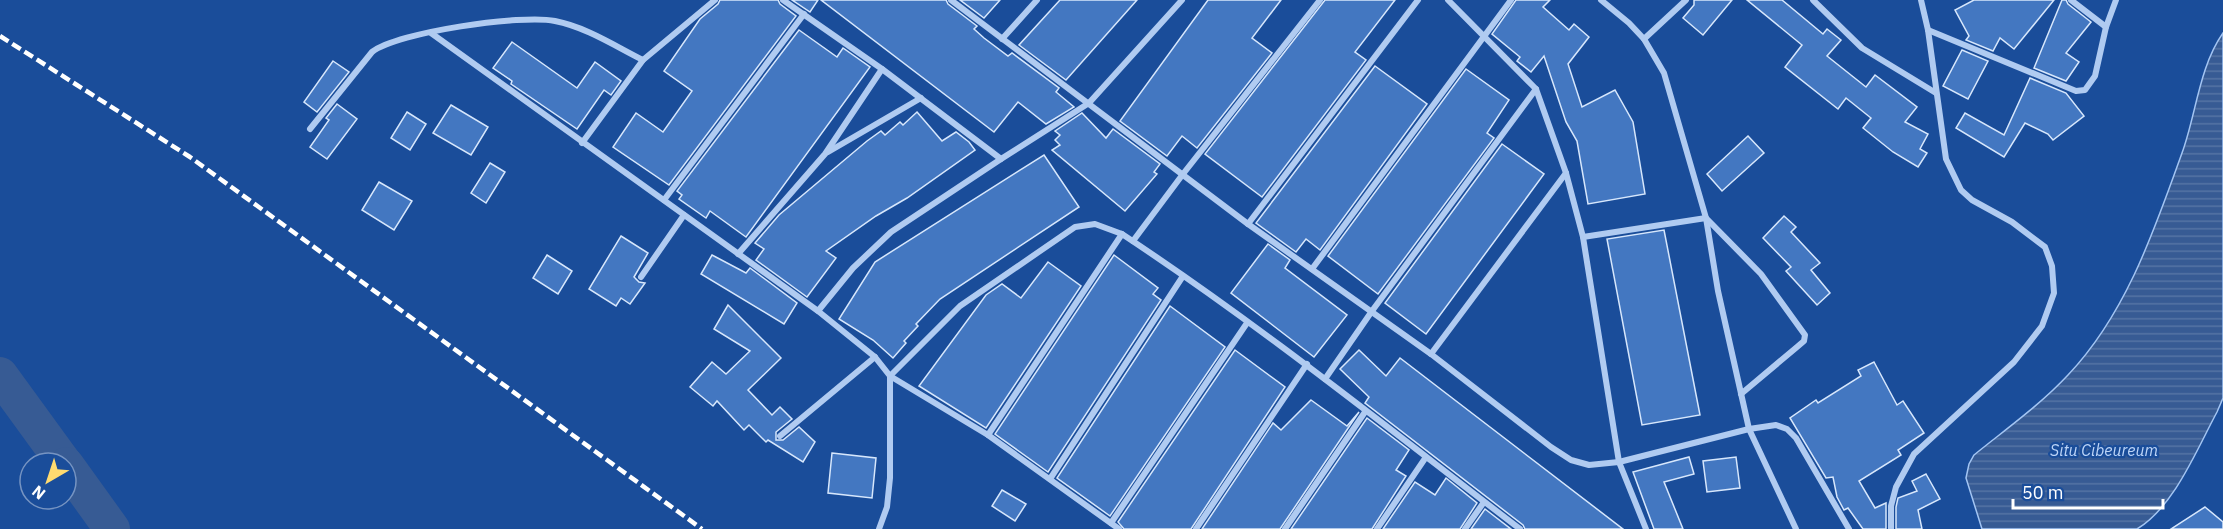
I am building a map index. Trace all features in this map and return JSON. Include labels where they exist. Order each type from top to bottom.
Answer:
[{"type":"street","points":[[582,142],[643,60],[715,0]]},
{"type":"street","points":[[783,0],[882,69],[1001,159]]},
{"type":"street","points":[[951,0],[1248,224],[1431,354],[1570,460],[1589,465],[1619,462],[1749,429],[1776,425],[1788,429],[1796,438],[1849,529]]},
{"type":"street","points":[[1002,39],[1036,0]]},
{"type":"street","points":[[818,311],[853,267],[891,232],[1089,104],[1182,0]]},
{"type":"street","points":[[1133,242],[1183,174],[1320,0]]},
{"type":"street","points":[[1248,224],[1418,0]]},
{"type":"street","points":[[1448,0],[1536,89],[1566,173],[1583,237],[1619,462],[1646,529]]},
{"type":"street","points":[[1312,269],[1511,0]]},
{"type":"street","points":[[1601,0],[1644,39],[1664,73],[1706,218],[1718,291],[1749,429],[1796,529]]},
{"type":"street","points":[[1644,39],[1686,0]]},
{"type":"street","points":[[1813,0],[1862,48],[1936,93]]},
{"type":"street","points":[[1891,529],[1891,506],[1896,488],[1914,454],[2014,362],[2042,326],[2054,293],[2052,266],[2045,247],[2012,222],[1972,200],[1961,190],[1946,159],[1928,30],[1921,0]]},
{"type":"street","points":[[2071,0],[2106,27]]},
{"type":"street","points":[[1928,30],[2076,92],[2085,90],[2095,76],[2106,27],[2116,0]]},
{"type":"street","points":[[664,200],[804,14]]},
{"type":"street","points":[[310,129],[372,52],[395,40],[512,19],[553,20],[590,33],[643,60]]},
{"type":"street","points":[[431,33],[818,311],[874,357],[890,376],[988,435],[1119,529]]},
{"type":"street","points":[[738,254],[825,154],[882,69]]},
{"type":"street","points":[[1325,378],[1536,89]]},
{"type":"street","points":[[825,154],[921,98]]},
{"type":"street","points":[[1431,354],[1566,173]]},
{"type":"street","points":[[641,278],[684,215]]},
{"type":"street","points":[[1583,237],[1706,218]]},
{"type":"street","points":[[1706,218],[1761,274],[1805,335],[1804,340],[1797,347],[1741,394]]},
{"type":"street","points":[[879,529],[887,507],[890,478],[890,376],[960,306],[1075,227],[1095,224],[1122,234],[1307,364],[1365,412],[1520,529]]},
{"type":"street","points":[[988,435],[1122,234]]},
{"type":"street","points":[[1050,479],[1183,276]]},
{"type":"street","points":[[1111,523],[1247,323]]},
{"type":"street","points":[[780,436],[874,357]]},
{"type":"street","points":[[1196,529],[1307,364]]},
{"type":"street","points":[[1285,529],[1365,412]]},
{"type":"street","points":[[1377,529],[1426,457]]},
{"type":"street","points":[[1465,529],[1484,502]]},
{"type":"water","name":"Situ Cibeureum","points":[[2223,33],[2223,398],[2217,412],[2173,492],[2162,507],[2137,529],[1982,529],[1966,478],[1969,464],[1974,455],[2034,407],[2068,375],[2106,326],[2122,299],[2161,212],[2187,138],[2208,61]]},
{"type":"building","points":[[720,0],[778,0],[796,16],[669,185],[613,147],[636,113],[663,132],[692,91],[664,71],[700,19]]},
{"type":"building","points":[[792,0],[818,0],[810,12]]},
{"type":"building","points":[[821,0],[946,0],[977,26],[974,29],[984,38],[1008,56],[1012,53],[1059,88],[1056,92],[1074,107],[1046,124],[1018,102],[994,132]]},
{"type":"building","points":[[960,0],[1000,0],[984,18]]},
{"type":"building","points":[[1060,0],[1137,0],[1066,80],[1019,45]]},
{"type":"building","points":[[1208,0],[1281,0],[1252,38],[1272,53],[1197,148],[1182,136],[1167,156],[1120,121]]},
{"type":"building","points":[[1325,0],[1395,0],[1355,52],[1366,60],[1262,197],[1205,154]]},
{"type":"building","points":[[1516,0],[1550,0],[1543,7],[1569,30],[1574,24],[1589,37],[1568,64],[1582,107],[1615,90],[1633,122],[1645,194],[1588,204],[1577,141],[1566,122],[1544,56],[1531,72],[1517,61],[1520,57],[1492,34]]},
{"type":"building","points":[[1694,0],[1732,0],[1703,35],[1683,18],[1694,5]]},
{"type":"building","points":[[1747,0],[1782,0],[1823,34],[1827,29],[1841,40],[1827,56],[1866,87],[1875,75],[1917,107],[1905,122],[1928,134],[1920,149],[1927,153],[1918,167],[1893,152],[1863,128],[1871,118],[1846,98],[1838,109],[1785,67],[1802,45]]},
{"type":"building","points":[[1974,0],[2054,0],[2014,49],[2000,38],[1993,51],[1966,40],[1969,36],[1955,10]]},
{"type":"building","points":[[2062,0],[2066,0],[2091,22],[2066,53],[2079,62],[2066,81],[2034,68]]},
{"type":"building","points":[[799,30],[837,57],[843,48],[870,67],[746,237],[710,211],[706,218],[679,199],[682,195],[677,191]]},
{"type":"building","points":[[512,42],[577,88],[595,62],[621,81],[611,95],[604,90],[577,129],[511,84],[512,81],[493,68]]},
{"type":"building","points":[[1962,50],[1988,61],[1968,99],[1943,86]]},
{"type":"building","points":[[333,61],[349,72],[317,112],[304,102]]},
{"type":"building","points":[[1375,66],[1427,104],[1320,250],[1306,239],[1296,252],[1256,223]]},
{"type":"building","points":[[1466,69],[1509,100],[1487,133],[1494,138],[1378,294],[1328,256]]},
{"type":"building","points":[[2030,78],[2066,93],[2084,116],[2053,140],[2048,134],[2025,123],[2004,157],[1956,128],[1965,113],[2004,135]]},
{"type":"building","points":[[337,104],[357,119],[327,159],[310,147],[329,120],[326,118]]},
{"type":"building","points":[[451,105],[488,127],[471,155],[433,133]]},
{"type":"building","points":[[407,112],[426,124],[410,150],[391,138]]},
{"type":"building","points":[[917,112],[942,141],[956,132],[975,150],[826,251],[836,258],[807,297],[756,260],[764,249],[755,243],[779,215],[867,141],[881,131],[885,135],[900,122],[903,125]]},
{"type":"building","points":[[1082,113],[1106,138],[1113,129],[1160,164],[1154,172],[1157,174],[1125,211],[1052,150],[1060,145],[1055,140],[1060,135],[1055,131]]},
{"type":"building","points":[[1748,136],[1764,153],[1722,191],[1707,174]]},
{"type":"building","points":[[1502,144],[1544,174],[1426,334],[1385,303]]},
{"type":"building","points":[[1044,155],[1079,207],[940,299],[916,324],[918,326],[893,358],[873,340],[839,319],[875,262]]},
{"type":"building","points":[[490,163],[505,172],[486,203],[471,193]]},
{"type":"building","points":[[379,182],[412,201],[394,230],[362,210]]},
{"type":"building","points":[[1784,216],[1796,227],[1791,232],[1820,263],[1811,270],[1830,293],[1817,305],[1786,271],[1791,267],[1763,238]]},
{"type":"building","points":[[1664,230],[1700,415],[1642,425],[1607,239]]},
{"type":"building","points":[[621,236],[648,253],[634,277],[639,282],[645,283],[630,304],[621,298],[616,306],[589,289]]},
{"type":"building","points":[[1268,244],[1290,260],[1285,268],[1347,315],[1314,357],[1231,293]]},
{"type":"building","points":[[547,255],[572,271],[558,294],[533,278]]},
{"type":"building","points":[[712,255],[746,273],[750,268],[797,303],[784,324],[701,274]]},
{"type":"building","points":[[1114,255],[1158,288],[1153,294],[1161,300],[1048,472],[995,434]]},
{"type":"building","points":[[1048,262],[1081,286],[986,428],[919,386],[986,295],[1002,284],[1021,298]]},
{"type":"building","points":[[728,305],[781,358],[748,390],[772,415],[780,407],[792,419],[776,432],[776,440],[783,440],[799,427],[815,442],[803,462],[768,440],[766,442],[749,425],[744,430],[717,401],[713,406],[690,387],[712,362],[726,374],[750,351],[714,329]]},
{"type":"building","points":[[1170,306],[1225,347],[1110,516],[1057,478]]},
{"type":"building","points":[[1235,350],[1285,387],[1191,529],[1124,529],[1118,522]]},
{"type":"building","points":[[1359,350],[1386,376],[1400,358],[1623,529],[1525,529],[1523,525],[1365,403],[1369,397],[1340,369]]},
{"type":"building","points":[[1874,362],[1897,405],[1903,401],[1924,433],[1898,450],[1901,455],[1859,481],[1875,508],[1886,503],[1886,529],[1863,529],[1848,508],[1844,510],[1837,497],[1833,477],[1826,478],[1790,418],[1816,400],[1818,403],[1861,376],[1858,370]]},
{"type":"building","points":[[1311,400],[1347,426],[1359,412],[1280,529],[1202,529],[1273,423],[1281,430]]},
{"type":"building","points":[[1367,418],[1409,450],[1396,470],[1406,476],[1372,529],[1291,529]]},
{"type":"building","points":[[832,453],[876,458],[872,498],[828,493]]},
{"type":"building","points":[[1689,457],[1694,474],[1664,482],[1683,529],[1654,529],[1633,472]]},
{"type":"building","points":[[1736,457],[1740,488],[1707,492],[1703,461]]},
{"type":"building","points":[[1926,474],[1940,499],[1918,510],[1922,529],[1896,529],[1898,498],[1917,491],[1912,481]]},
{"type":"building","points":[[1446,478],[1477,503],[1460,529],[1383,529],[1415,482],[1435,495]]},
{"type":"building","points":[[1002,490],[1026,504],[1015,521],[992,506]]},
{"type":"building","points":[[2205,507],[2223,522],[2223,529],[2171,529]]},
{"type":"building","points":[[1485,509],[1511,529],[1471,529]]},
{"type":"waterway","points":[[0,375],[55,451]]},
{"type":"waterway","points":[[78,482],[112,529]]},
{"type":"railway","points":[[0,36],[190,157],[702,529]]}]
